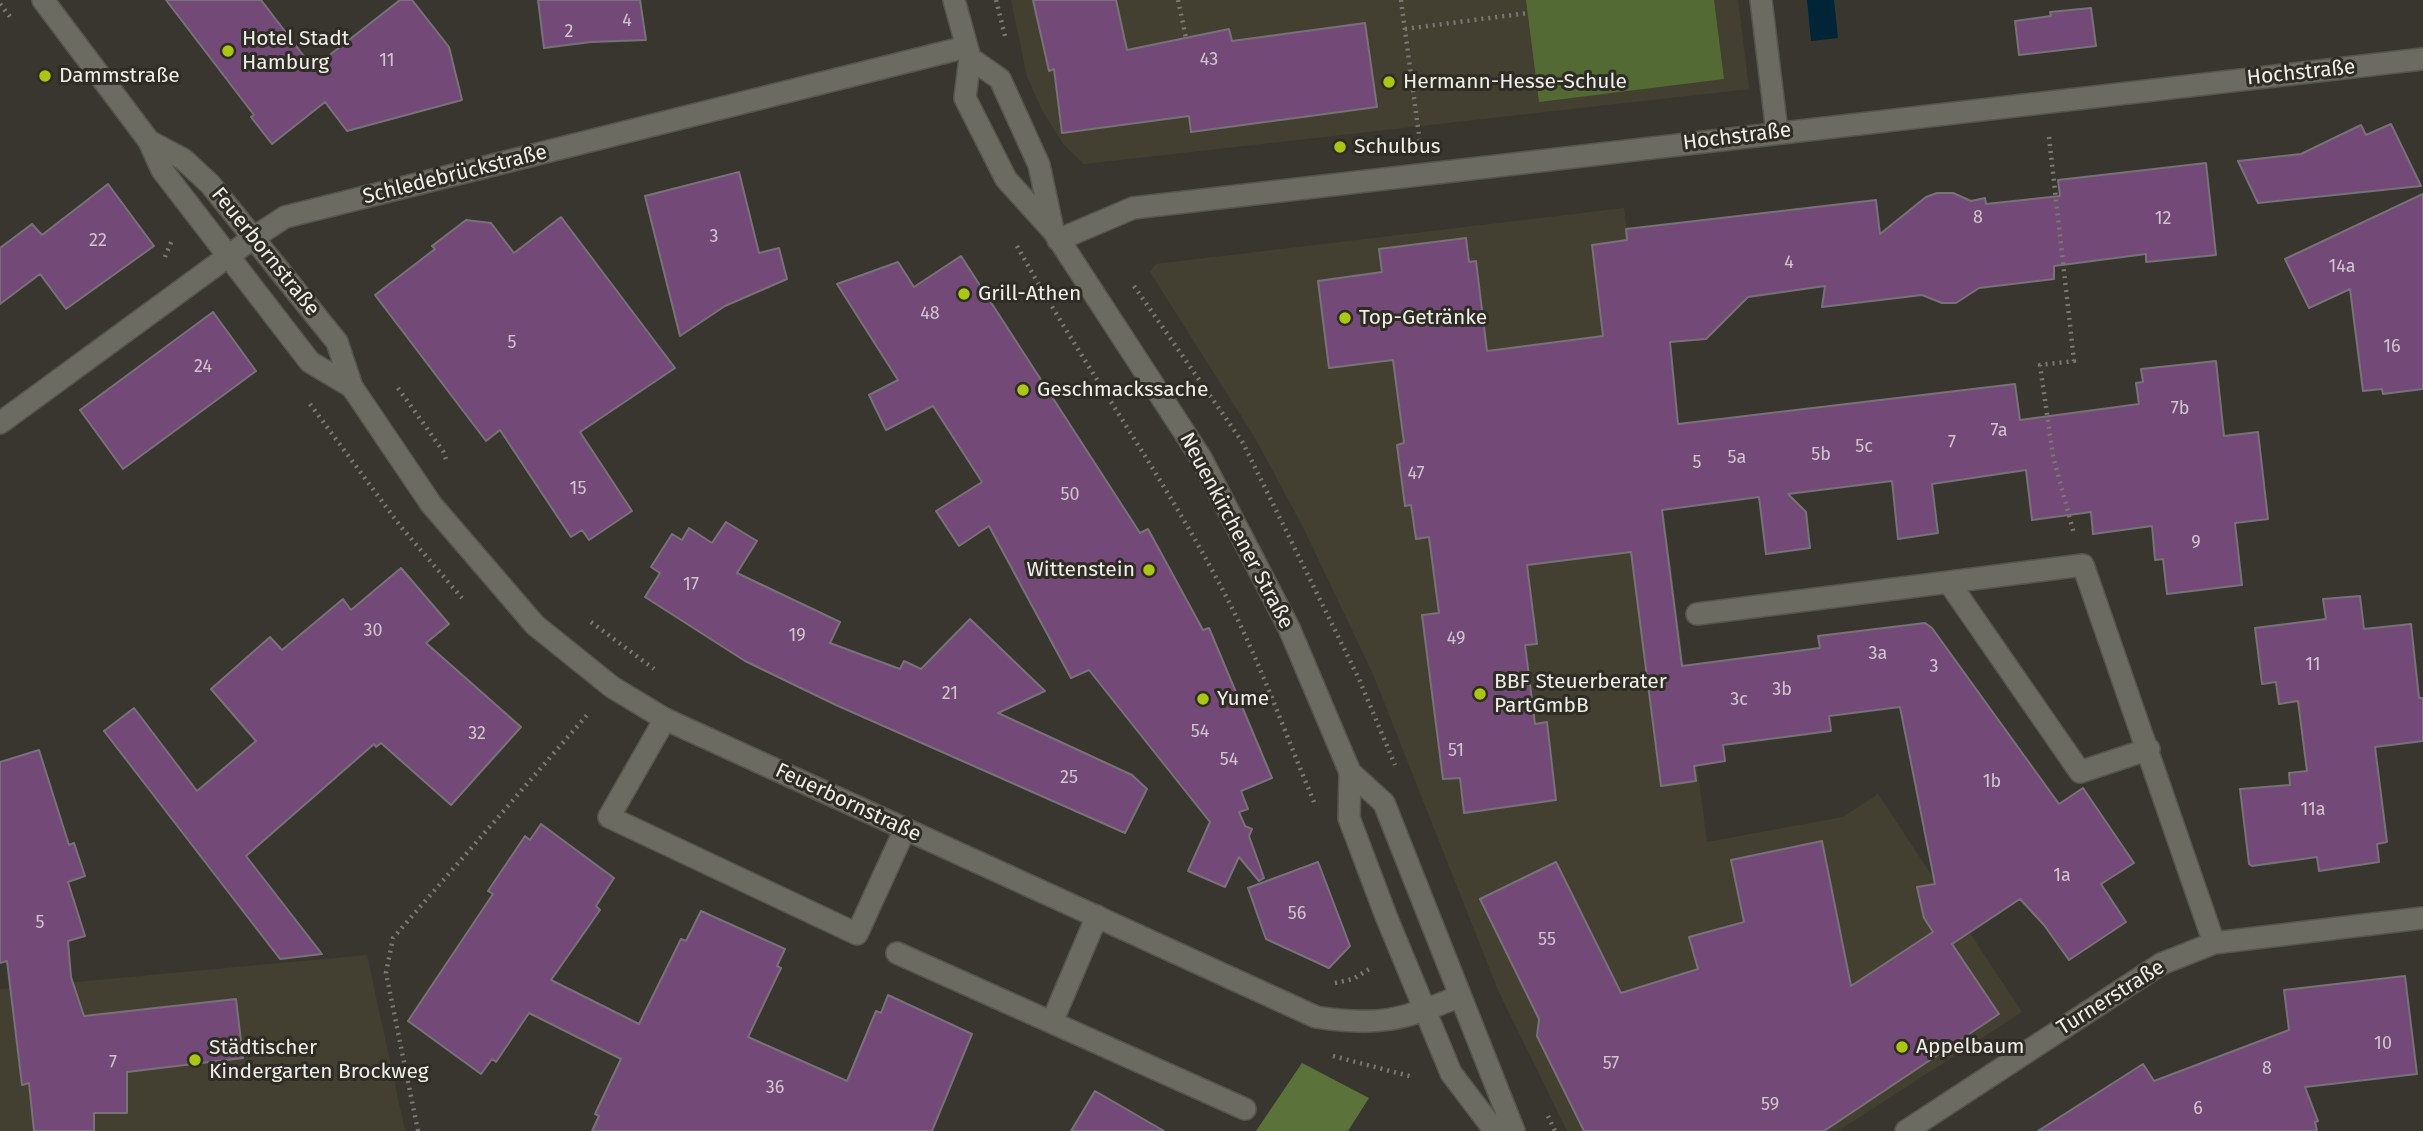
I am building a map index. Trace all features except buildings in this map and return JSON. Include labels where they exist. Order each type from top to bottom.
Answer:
[{"type":"street","name":"Feuerbornstraße","points":[[43,0],[149,141],[162,170],[310,362],[352,387]]},
{"type":"street","name":"Neuenkirchener Straße","points":[[954,0],[968,53],[965,98],[1006,179],[1056,236],[1201,458],[1289,628],[1350,772],[1349,818],[1425,1011],[1451,1073],[1495,1131]]},
{"type":"street","points":[[1761,0],[1777,132]]},
{"type":"street","name":"Neuenkirchener Straße","points":[[968,53],[1000,79],[1039,165],[1056,236]]},
{"type":"street","name":"Schledebrückstraße","points":[[0,423],[228,255],[285,217],[968,53]]},
{"type":"street","name":"Hochstraße","points":[[1056,236],[1133,208],[2423,59]]},
{"type":"street","name":"Feuerbornstraße","points":[[149,141],[183,159],[210,184],[337,342],[352,387],[431,504],[535,625],[612,687],[665,719],[1316,1017],[1355,1023],[1391,1021],[1425,1011],[1460,996]]},
{"type":"street","points":[[1697,614],[1950,584],[2082,565],[2149,749],[2214,943]]},
{"type":"street","points":[[1950,584],[2080,772],[2149,749]]},
{"type":"street","points":[[665,719],[609,817],[857,934],[905,829]]},
{"type":"street","name":"Neuenkirchener Straße","points":[[1350,772],[1384,803],[1514,1131]]},
{"type":"street","points":[[1052,1022],[1097,916]]},
{"type":"street","name":"Turnerstraße","points":[[1906,1131],[2161,964],[2214,943],[2423,918]]},
{"type":"street","points":[[897,953],[1245,1109]]},
{"type":"path","points":[[1178,0],[1186,38]]},
{"type":"path","points":[[1401,0],[1424,175]]},
{"type":"path","points":[[1405,29],[1528,13]]},
{"type":"path","points":[[2045,101],[2074,361],[2040,365],[2053,456],[2082,565]]},
{"type":"path","points":[[1010,234],[1048,302],[1156,473],[1236,616],[1315,804]]},
{"type":"path","points":[[397,387],[443,451],[450,471]]},
{"type":"path","points":[[590,621],[656,670]]},
{"type":"path","points":[[418,1131],[386,973],[393,938],[587,715]]},
{"type":"path","points":[[1332,984],[1353,979],[1372,968]]},
{"type":"shaded area","name":"Hermann-Hesse-Schule","points":[[1011,0],[1738,0],[1749,89],[1084,164],[1064,145],[1042,110],[1027,76]]},
{"type":"shaded area","points":[[1624,208],[1707,842],[1843,817],[1878,794],[2022,1012],[1838,1131],[1567,1131],[1498,990],[1373,674],[1302,525],[1255,438],[1150,272],[1156,264]]},
{"type":"shaded area","name":"Städtischer Kindergarten Brockweg","points":[[367,955],[405,1131],[0,1131],[0,989]]},
{"type":"green space","points":[[1526,0],[1714,0],[1724,79],[1539,102]]},
{"type":"green space","points":[[1302,1063],[1369,1098],[1348,1131],[1256,1131]]},
{"type":"water","points":[[1807,0],[1834,0],[1838,38],[1811,41]]},
{"type":"place","name":"Hotel Stadt Hamburg","points":[[228,51]]},
{"type":"place","name":"Dammstraße","points":[[45,76]]},
{"type":"place","name":"Hermann-Hesse-Schule","points":[[1389,82]]},
{"type":"place","name":"Schulbus","points":[[1340,147]]},
{"type":"place","name":"Grill-Athen","points":[[964,294]]},
{"type":"place","name":"Top-Getränke","points":[[1345,318]]},
{"type":"place","name":"Geschmackssache","points":[[1023,390]]},
{"type":"place","name":"Wittenstein","points":[[1149,570]]},
{"type":"place","name":"BBF Steuerberater PartGmbB","points":[[1480,694]]},
{"type":"place","name":"Yume","points":[[1203,699]]},
{"type":"place","name":"Appelbaum","points":[[1902,1047]]},
{"type":"place","name":"Städtischer Kindergarten Brockweg","points":[[195,1060]]}]
